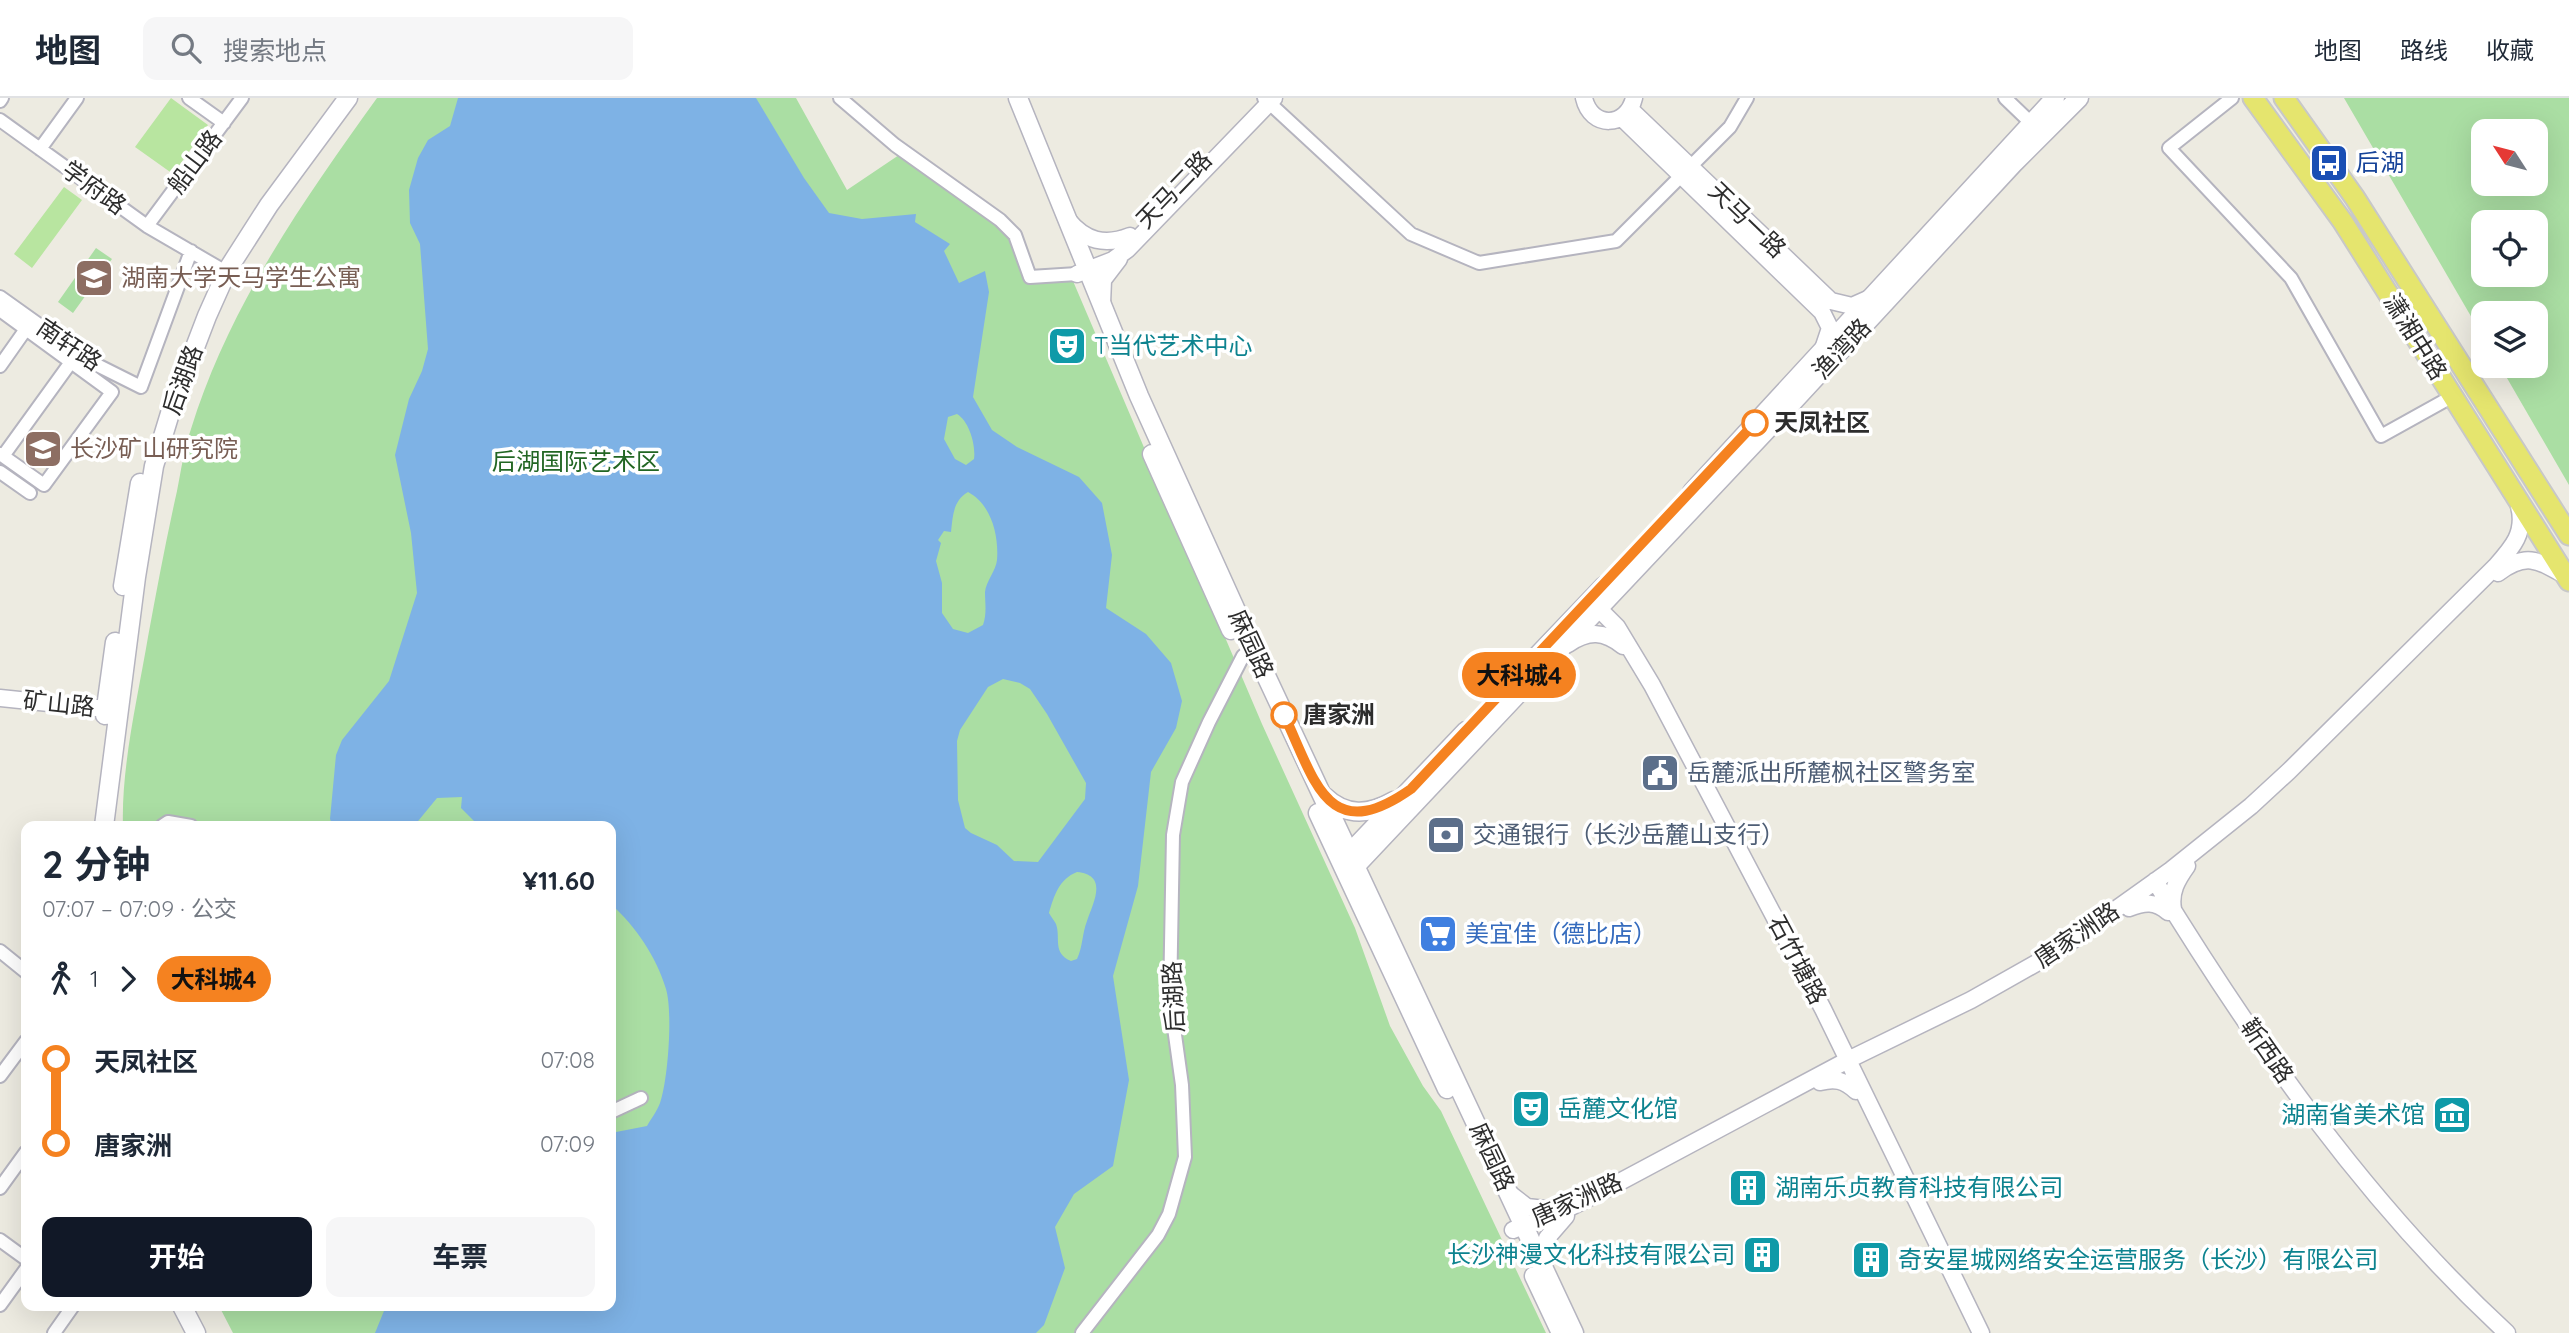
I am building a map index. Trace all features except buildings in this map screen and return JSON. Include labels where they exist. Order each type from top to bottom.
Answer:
[{"type":"main road","name":"后湖路","points":[[104,821],[131,527],[142,473],[177,363],[219,268],[278,174],[335,98]]},
{"type":"main road","name":"后湖路","points":[[94,821],[154,466],[190,358],[228,269],[269,205],[348,98]]},
{"type":"main road","name":"麻园路","points":[[1006,98],[1080,267],[1186,533],[1320,791],[1349,864],[1374,904],[1507,1191],[1520,1233],[1543,1266],[1574,1333]]},
{"type":"main road","name":"麻园路","points":[[1018,98],[1067,219],[1080,267],[1102,304],[1248,652],[1520,1233],[1560,1333]]},
{"type":"main road","name":"渔湾路","points":[[1349,864],[1411,789],[1591,608],[1872,296],[2055,98]]},
{"type":"main road","name":"渔湾路","points":[[1349,864],[1405,815],[1560,649],[1591,608],[1630,576],[2013,164],[2079,98]]},
{"type":"main road","name":"潇湘中路","points":[[2253,98],[2343,222],[2567,578]]},
{"type":"main road","name":"潇湘中路","points":[[2284,98],[2355,198],[2569,535]]},
{"type":"main road","points":[[1320,791],[1339,808],[1359,813],[1382,808],[1411,789]]},
{"type":"main road","points":[[1374,904],[1371,884],[1375,860],[1405,815]]},
{"type":"main road","points":[[184,1311],[196,1333]]},
{"type":"main road","points":[[196,1311],[207,1333]]},
{"type":"street","points":[[40,149],[77,98]]},
{"type":"street","points":[[189,98],[224,123]]},
{"type":"street","name":"船山路","points":[[147,226],[242,98]]},
{"type":"street","points":[[840,98],[894,145],[1000,220],[1015,235],[1030,277],[1113,260],[1129,242]]},
{"type":"street","name":"天马一路","points":[[1584,98],[1586,107],[1598,118],[1614,121],[1629,108],[1822,312],[1830,328],[1823,350]]},
{"type":"street","points":[[1267,99],[1411,234],[1479,263],[1616,241],[1730,127],[1747,98]]},
{"type":"street","points":[[2006,98],[2031,123]]},
{"type":"street","points":[[2232,98],[2169,148],[2291,278],[2381,436],[2453,396]]},
{"type":"street","name":"天马二路","points":[[1129,242],[1267,99]]},
{"type":"street","name":"学府路","points":[[0,120],[147,226],[219,268]]},
{"type":"street","name":"天马一路","points":[[1686,171],[1831,302],[1852,306],[1872,296]]},
{"type":"street","points":[[1067,219],[1092,240],[1129,242]]},
{"type":"street","points":[[1102,304],[1104,281],[1129,242]]},
{"type":"street","name":"南轩路","points":[[0,297],[91,362],[141,387],[191,251]]},
{"type":"street","points":[[0,310],[112,392],[44,485],[1,455],[71,362]]},
{"type":"street","points":[[0,366],[26,329]]},
{"type":"street","points":[[0,472],[30,493]]},
{"type":"street","name":"唐家洲路","points":[[1869,1053],[1942,1023],[2060,956],[2129,908],[2251,806],[2511,550],[2522,521],[2516,496]]},
{"type":"street","name":"唐家洲路","points":[[1520,1233],[1565,1214],[2002,984],[2056,952],[2187,866],[2298,771],[2495,575],[2516,561],[2526,559],[2547,565],[2567,578]]},
{"type":"street","points":[[1625,644],[1618,623],[1617,601],[1630,576]]},
{"type":"street","name":"石竹塘路","points":[[1591,608],[1625,644],[1649,688],[1834,1040],[1981,1333]]},
{"type":"street","points":[[1560,649],[1591,633],[1606,635],[1625,644]]},
{"type":"street","name":"后湖路","points":[[1082,1333],[1158,1235],[1169,1214],[1185,1157],[1182,1085],[1170,999],[1173,835],[1182,782],[1209,722],[1248,652]]},
{"type":"street","name":"矿山路","points":[[0,698],[112,714]]},
{"type":"street","name":"矿山路","points":[[0,706],[112,714]]},
{"type":"street","points":[[2129,908],[2151,902],[2171,910],[2173,890],[2187,866]]},
{"type":"street","name":"靳西路","points":[[2154,886],[2263,1047],[2338,1150],[2416,1242],[2507,1333]]},
{"type":"street","name":"靳西路","points":[[2171,910],[2273,1073],[2336,1157],[2404,1238],[2497,1333]]},
{"type":"street","points":[[0,951],[21,968]]},
{"type":"street","points":[[1834,1040],[1848,1049],[1869,1053],[1861,1072],[1859,1090],[1836,1079],[1818,1080],[1833,1057],[1834,1040]]},
{"type":"street","points":[[0,1076],[21,1048]]},
{"type":"street","name":"石竹塘路","points":[[1859,1090],[1972,1333]]},
{"type":"street","points":[[616,1109],[641,1098]]},
{"type":"street","points":[[0,1188],[21,1159]]},
{"type":"street","points":[[1507,1191],[1527,1207],[1565,1214]]},
{"type":"street","points":[[1543,1266],[1547,1238],[1565,1214]]},
{"type":"street","points":[[0,1240],[21,1255]]},
{"type":"street","points":[[0,1305],[21,1276]]},
{"type":"street","points":[[54,1333],[70,1311]]},
{"type":"green space","points":[[171,98],[208,125],[173,174],[135,147]]},
{"type":"green space","name":"后湖国际艺术区","points":[[377,98],[796,98],[847,190],[899,155],[981,209],[1011,237],[1025,280],[1073,281],[1262,724],[1355,928],[1390,1026],[1423,1086],[1441,1111],[1546,1333],[233,1333],[222,1311],[616,1311],[616,821],[123,821],[131,732],[162,564],[191,429],[207,384],[247,297],[322,176]]},
{"type":"green space","points":[[2344,98],[2569,98],[2569,485],[2507,378],[2548,378],[2548,301],[2471,301],[2471,316]]},
{"type":"green space","points":[[64,187],[82,200],[32,268],[14,254]]},
{"type":"green space","points":[[96,248],[112,259],[73,313],[58,302]]},
{"type":"water","name":"后湖国际艺术区","points":[[458,98],[756,98],[804,178],[829,213],[862,219],[916,214],[915,222],[950,244],[944,251],[959,283],[985,271],[989,292],[973,397],[992,430],[1017,447],[1079,477],[1102,503],[1112,555],[1106,608],[1146,634],[1171,663],[1182,701],[1176,728],[1151,772],[1138,886],[1113,976],[1129,1080],[1113,1166],[1074,1194],[1055,1227],[1065,1268],[1044,1325],[1036,1333],[375,1333],[384,1311],[616,1311],[616,1132],[647,1126],[656,1112],[663,1092],[669,1046],[668,1000],[662,977],[644,943],[616,909],[616,821],[474,821],[461,808],[462,797],[437,798],[418,821],[330,819],[336,755],[342,740],[389,681],[417,593],[411,533],[395,455],[409,399],[422,371],[428,349],[420,244],[410,223],[409,190],[418,158],[428,140],[450,126]],"holes":[[[957,414],[965,422],[974,447],[974,459],[966,465],[955,459],[944,439],[948,417]],[[968,492],[976,497],[988,512],[995,531],[997,550],[996,564],[985,592],[983,625],[968,633],[953,629],[942,613],[942,583],[936,561],[941,543],[938,540],[944,531],[951,532],[955,509],[959,500]],[[1003,679],[1020,683],[1030,689],[1086,783],[1085,799],[1038,862],[1014,861],[997,845],[971,833],[965,828],[958,800],[957,741],[960,730],[988,687]],[[1077,872],[1093,878],[1096,891],[1079,954],[1077,959],[1071,961],[1061,954],[1056,924],[1049,913],[1058,889],[1066,879]]]},
{"type":"bus line","name":"大科城4","points":[[1284,715],[1326,799],[1339,808],[1359,813],[1382,808],[1397,799],[1411,789],[1755,423]]},
{"type":"place","name":"后湖","points":[[2329,163]]},
{"type":"place","name":"湖南大学天马学生公寓","points":[[94,278]]},
{"type":"place","name":"T当代艺术中心","points":[[1067,346]]},
{"type":"place","name":"天凤社区","points":[[1755,423]]},
{"type":"place","name":"长沙矿山研究院","points":[[43,449]]},
{"type":"place","name":"唐家洲","points":[[1284,715]]},
{"type":"place","name":"岳麓派出所麓枫社区警务室","points":[[1660,773]]},
{"type":"place","name":"交通银行（长沙岳麓山支行）","points":[[1446,835]]},
{"type":"place","name":"美宜佳（德比店）","points":[[1438,934]]},
{"type":"place","name":"岳麓文化馆","points":[[1531,1109]]},
{"type":"place","name":"湖南省美术馆","points":[[2452,1115]]},
{"type":"place","name":"湖南乐贞教育科技有限公司","points":[[1748,1188]]},
{"type":"place","name":"长沙神漫文化科技有限公司","points":[[1762,1255]]},
{"type":"place","name":"奇安星城网络安全运营服务（长沙）有限公司","points":[[1871,1260]]}]
